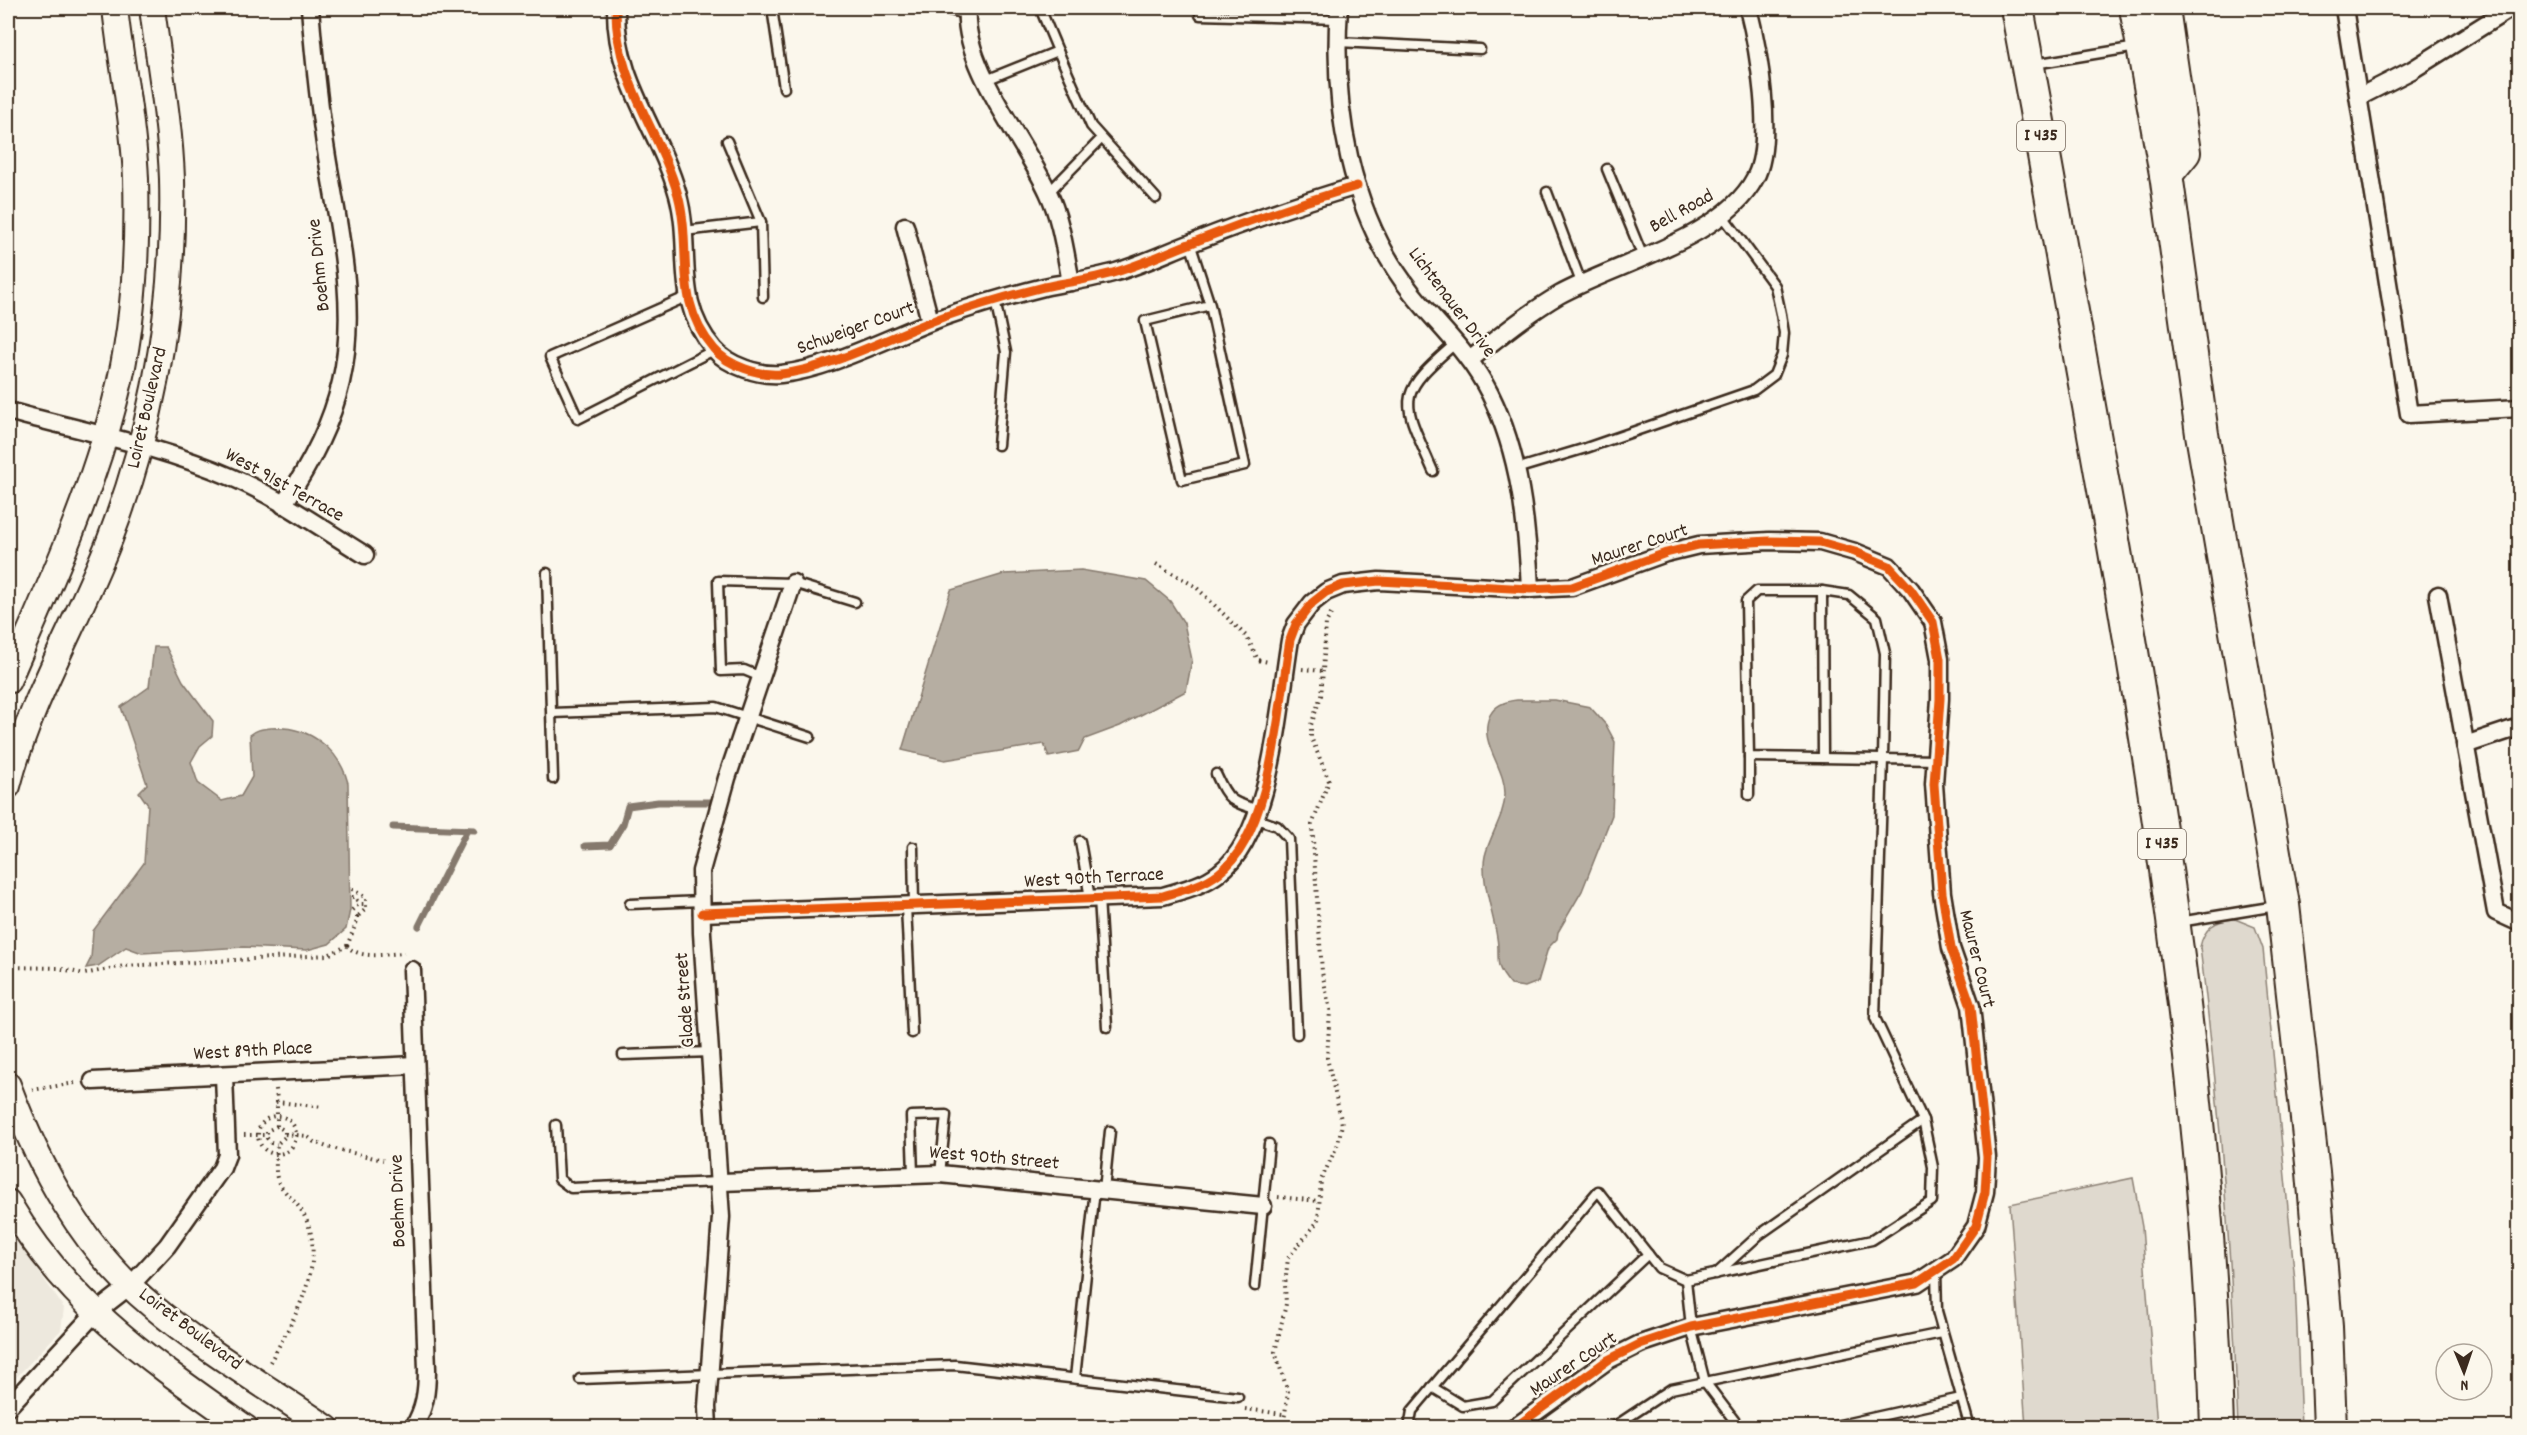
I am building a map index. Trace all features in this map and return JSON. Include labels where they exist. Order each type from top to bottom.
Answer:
[{"type":"highway","name":"I 435","points":[[2017,8],[2065,265],[2142,709],[2173,923],[2193,1085],[2207,1246],[2217,1428]]},
{"type":"highway","points":[[2136,8],[2166,174],[2202,434],[2283,905],[2313,1172],[2326,1328],[2330,1428]]},
{"type":"highway","points":[[2163,8],[2184,152],[2166,174]]},
{"type":"street","name":"Loiret Boulevard","points":[[10,667],[76,522],[116,398],[129,325],[136,237],[133,151],[115,8]]},
{"type":"street","name":"Loiret Boulevard","points":[[8,786],[20,744],[110,539],[142,447],[161,361],[172,238],[169,139],[152,8]]},
{"type":"street","name":"Boehm Drive","points":[[283,505],[309,467],[328,421],[341,383],[347,346],[348,304],[345,274],[321,119],[310,8]]},
{"type":"street","name":"Schweiger Court","points":[[616,8],[626,71],[634,96],[667,163],[678,196],[684,231],[686,297],[694,317],[714,350],[738,366],[758,372],[780,374],[831,360],[930,321],[995,300],[1121,271],[1300,202],[1357,186]]},
{"type":"street","name":"Bell Road","points":[[1471,359],[1559,296],[1723,216],[1741,200],[1756,176],[1764,143],[1760,63],[1748,8]]},
{"type":"street","points":[[2344,8],[2409,414],[2520,408]]},
{"type":"street","points":[[2359,97],[2412,70],[2511,8]]},
{"type":"street","points":[[966,11],[969,41],[986,80],[1049,192],[1059,223],[1071,282]]},
{"type":"street","name":"Lichtenauer Drive","points":[[1339,13],[1339,100],[1357,186],[1384,249],[1411,292],[1471,359],[1498,412],[1516,469],[1524,515],[1530,589]]},
{"type":"street","points":[[905,226],[930,321]]},
{"type":"street","name":"West 91st Terrace","points":[[8,411],[142,447],[232,477],[365,555]]},
{"type":"street","name":"Maurer Court","points":[[1514,1428],[1608,1360],[1640,1344],[1690,1327],[1917,1283],[1953,1259],[1976,1226],[1985,1192],[1987,1157],[1971,1006],[1951,948],[1942,893],[1934,784],[1940,659],[1933,622],[1911,590],[1889,566],[1872,559],[1820,542],[1769,541],[1699,545],[1666,553],[1572,587],[1530,589]]},
{"type":"street","name":"West 90th Terrace","points":[[702,907],[910,905],[1163,896],[1201,885],[1234,859],[1258,815],[1290,640],[1302,615],[1326,592],[1343,585],[1379,581],[1530,589]]},
{"type":"street","name":"Glade Street","points":[[708,1428],[721,1217],[721,1182],[702,907],[704,853],[793,583]]},
{"type":"street","points":[[2438,595],[2496,912],[2520,923]]},
{"type":"street","points":[[2465,745],[2516,728],[2520,729]]},
{"type":"street","name":"Boehm Drive","points":[[412,970],[427,1377],[427,1394],[420,1417],[413,1428]]},
{"type":"street","name":"West 89th Place","points":[[93,1081],[415,1065]]},
{"type":"street","points":[[8,1407],[95,1313],[131,1285],[167,1246],[222,1168],[227,1146],[224,1075]]},
{"type":"street","name":"Loiret Boulevard","points":[[8,1085],[29,1139],[55,1188],[99,1251],[150,1304],[181,1328],[327,1428]]},
{"type":"street","name":"West 90th Street","points":[[721,1182],[940,1174],[1099,1189],[1268,1201]]},
{"type":"street","points":[[8,1202],[39,1250],[95,1313],[121,1338],[246,1428]]},
{"type":"lane","points":[[772,8],[784,88]]},
{"type":"lane","points":[[941,8],[966,11]]},
{"type":"lane","points":[[1040,8],[1091,126],[1156,198]]},
{"type":"lane","points":[[1200,15],[1339,13]]},
{"type":"lane","points":[[1338,42],[1480,49]]},
{"type":"lane","points":[[2028,65],[2143,46]]},
{"type":"lane","points":[[986,80],[1058,51]]},
{"type":"lane","points":[[1049,192],[1101,139]]},
{"type":"lane","points":[[727,141],[761,222],[762,297]]},
{"type":"lane","points":[[1607,169],[1643,257]]},
{"type":"lane","points":[[1547,192],[1582,285]]},
{"type":"lane","points":[[1516,469],[1586,448],[1754,390],[1774,375],[1782,355],[1784,333],[1775,286],[1723,216]]},
{"type":"lane","points":[[684,231],[761,222]]},
{"type":"lane","points":[[1190,243],[1210,306],[1245,465],[1182,480],[1146,321],[1210,306]]},
{"type":"lane","points":[[686,297],[550,357],[578,418],[714,350]]},
{"type":"lane","points":[[995,300],[1006,352],[998,445]]},
{"type":"lane","points":[[1433,471],[1409,417],[1408,400],[1413,383],[1456,343]]},
{"type":"lane","points":[[547,573],[553,779]]},
{"type":"lane","points":[[761,677],[744,670],[721,671],[718,581],[793,583],[855,602]]},
{"type":"lane","points":[[1409,1428],[1412,1411],[1598,1191],[1659,1268],[1686,1280],[1872,1240],[1932,1201],[1933,1167],[1923,1120],[1875,1018],[1885,653],[1877,618],[1849,595],[1822,591],[1757,591],[1746,601],[1749,795]]},
{"type":"lane","points":[[1822,591],[1823,758]]},
{"type":"lane","points":[[552,713],[716,707],[810,737]]},
{"type":"lane","points":[[1749,757],[1936,760]]},
{"type":"lane","points":[[1216,774],[1226,796],[1234,803],[1286,832],[1289,839],[1297,1034]]},
{"type":"lane","points":[[1080,841],[1095,898],[1107,1027]]},
{"type":"lane","points":[[912,1033],[910,905],[913,848]]},
{"type":"lane","points":[[630,904],[702,907]]},
{"type":"lane","points":[[2173,923],[2283,905]]},
{"type":"lane","points":[[623,1055],[711,1052]]},
{"type":"lane","points":[[913,1174],[911,1116],[946,1115],[940,1174]]},
{"type":"lane","points":[[1716,1274],[1759,1235],[1923,1120]]},
{"type":"lane","points":[[556,1125],[559,1179],[571,1188],[721,1182]]},
{"type":"lane","points":[[1075,1378],[1099,1189],[1110,1131]]},
{"type":"lane","points":[[1255,1286],[1268,1201],[1269,1144]]},
{"type":"lane","points":[[1432,1387],[1463,1406],[1492,1401],[1648,1254]]},
{"type":"lane","points":[[1936,1270],[1937,1311],[1970,1428]]},
{"type":"lane","points":[[1686,1280],[1690,1327],[1705,1382],[1740,1428]]},
{"type":"lane","points":[[1612,1428],[1671,1389],[1942,1333]]},
{"type":"lane","points":[[580,1379],[943,1365],[1238,1397]]},
{"type":"lane","points":[[1826,1428],[1961,1398]]},
{"type":"path","points":[[1156,564],[1196,586],[1248,637],[1258,660],[1323,671]]},
{"type":"path","points":[[1283,1428],[1283,1414],[1288,1392],[1275,1352],[1286,1304],[1285,1285],[1288,1258],[1318,1221],[1322,1179],[1338,1144],[1342,1125],[1327,1058],[1330,1010],[1322,972],[1314,858],[1314,815],[1329,781],[1311,737],[1311,724],[1321,696],[1326,623],[1334,608]]},
{"type":"path","points":[[8,967],[58,968],[97,973],[124,966],[328,955],[347,946],[355,929],[354,917],[362,915],[366,904],[366,898],[362,893],[352,889]]},
{"type":"path","points":[[352,897],[355,897],[359,904]]},
{"type":"path","points":[[352,910],[359,904],[366,904]]},
{"type":"path","points":[[347,946],[353,952],[361,955],[408,952],[412,970]]},
{"type":"path","points":[[275,1072],[277,1126]]},
{"type":"path","points":[[31,1090],[54,1084],[93,1081]]},
{"type":"path","points":[[277,1102],[323,1107]]},
{"type":"path","points":[[277,1116],[288,1120],[295,1134],[290,1148],[277,1154],[263,1147],[259,1135],[263,1123],[277,1116]]},
{"type":"path","points":[[277,1126],[281,1127],[285,1134]]},
{"type":"path","points":[[277,1126],[267,1131],[271,1143],[282,1142],[285,1134]]},
{"type":"path","points":[[285,1134],[308,1136],[314,1142],[327,1147],[383,1161]]},
{"type":"path","points":[[270,1362],[299,1309],[309,1275],[312,1251],[310,1228],[301,1210],[279,1184],[277,1144]]},
{"type":"path","points":[[1268,1201],[1319,1201]]},
{"type":"path","points":[[1236,1407],[1283,1414]]},
{"type":"shaded area","points":[[1081,570],[1146,581],[1170,601],[1184,623],[1192,660],[1186,691],[1120,726],[1085,739],[1079,751],[1049,757],[1044,744],[945,760],[902,750],[951,590],[1004,574]]},
{"type":"shaded area","points":[[154,647],[166,647],[183,681],[213,721],[212,736],[200,746],[191,762],[198,783],[222,801],[241,796],[252,777],[250,735],[257,730],[285,728],[309,735],[329,749],[344,770],[348,783],[350,910],[346,929],[329,944],[307,950],[244,947],[142,953],[126,947],[98,966],[86,968],[91,958],[93,931],[144,863],[148,805],[139,792],[147,784],[121,707],[149,687]]},
{"type":"shaded area","points":[[1555,700],[1590,707],[1606,725],[1615,742],[1612,815],[1582,891],[1558,932],[1557,939],[1548,948],[1538,982],[1525,987],[1511,985],[1499,966],[1498,941],[1484,875],[1487,848],[1502,811],[1505,795],[1501,774],[1489,745],[1487,725],[1495,708],[1505,702]]},
{"type":"shaded area","points":[[2235,919],[2255,927],[2263,949],[2295,1281],[2301,1427],[2238,1427],[2225,1187],[2200,947],[2204,935],[2212,926],[2222,921]]},
{"type":"shaded area","points":[[2133,1178],[2142,1227],[2157,1427],[2026,1427],[2010,1204]]},
{"type":"shaded area","points":[[8,1227],[64,1308],[61,1330],[8,1386]]},
{"type":"waterway","points":[[585,846],[610,845],[623,824],[628,806],[658,802],[714,802]]},
{"type":"waterway","points":[[393,827],[474,830]]},
{"type":"waterway","points":[[419,926],[467,830]]},
{"type":"cycle path","points":[[616,8],[618,35],[630,82],[670,171],[678,195],[682,216],[688,294],[693,312],[701,331],[714,349],[727,360],[745,369],[781,374],[822,365],[961,311],[1044,287],[1116,272],[1255,219],[1357,186]]},
{"type":"cycle path","points":[[702,913],[1163,896],[1206,881],[1219,873],[1237,854],[1251,829],[1262,799],[1277,732],[1290,640],[1296,624],[1312,603],[1326,592],[1343,585],[1379,581],[1530,589],[1572,587],[1666,553],[1699,545],[1769,541],[1820,542],[1855,552],[1889,566],[1911,590],[1933,622],[1940,659],[1940,699],[1934,784],[1942,893],[1951,948],[1971,1006],[1987,1157],[1985,1192],[1976,1226],[1953,1259],[1917,1283],[1691,1327],[1640,1344],[1608,1360],[1514,1428]]}]
